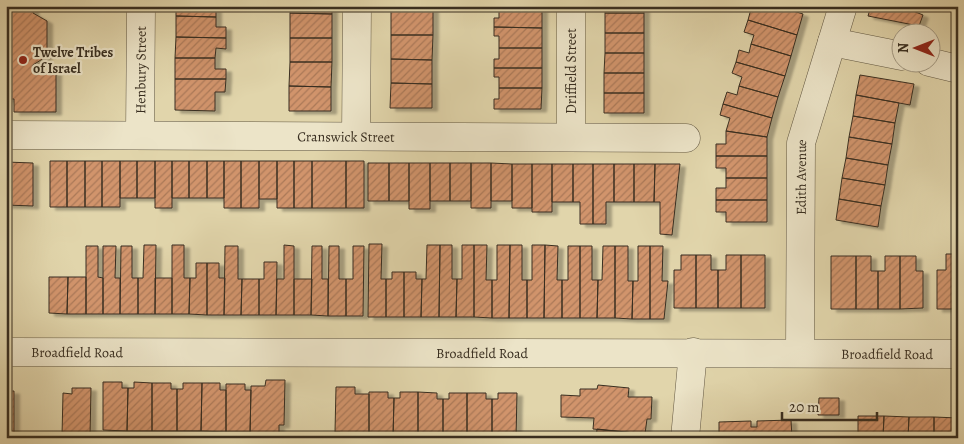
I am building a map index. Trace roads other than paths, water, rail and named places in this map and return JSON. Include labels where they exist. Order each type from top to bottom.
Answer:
[{"type":"street","name":"Henbury Street","points":[[140,134],[141,6]]},
{"type":"street","points":[[356,136],[357,6]]},
{"type":"street","name":"Driffield Street","points":[[571,6],[571,136]]},
{"type":"street","name":"Edith Avenue","points":[[800,353],[801,143],[843,6]]},
{"type":"street","points":[[832,42],[892,54]]},
{"type":"street","points":[[942,65],[958,69]]},
{"type":"street","name":"Cranswick Street","points":[[10,135],[140,134],[686,138]]},
{"type":"street","name":"Broadfield Road","points":[[6,352],[958,354]]},
{"type":"street","points":[[685,438],[693,352]]},
{"type":"place","name":"Twelve Tribes of Israel","points":[[23,60]]}]
